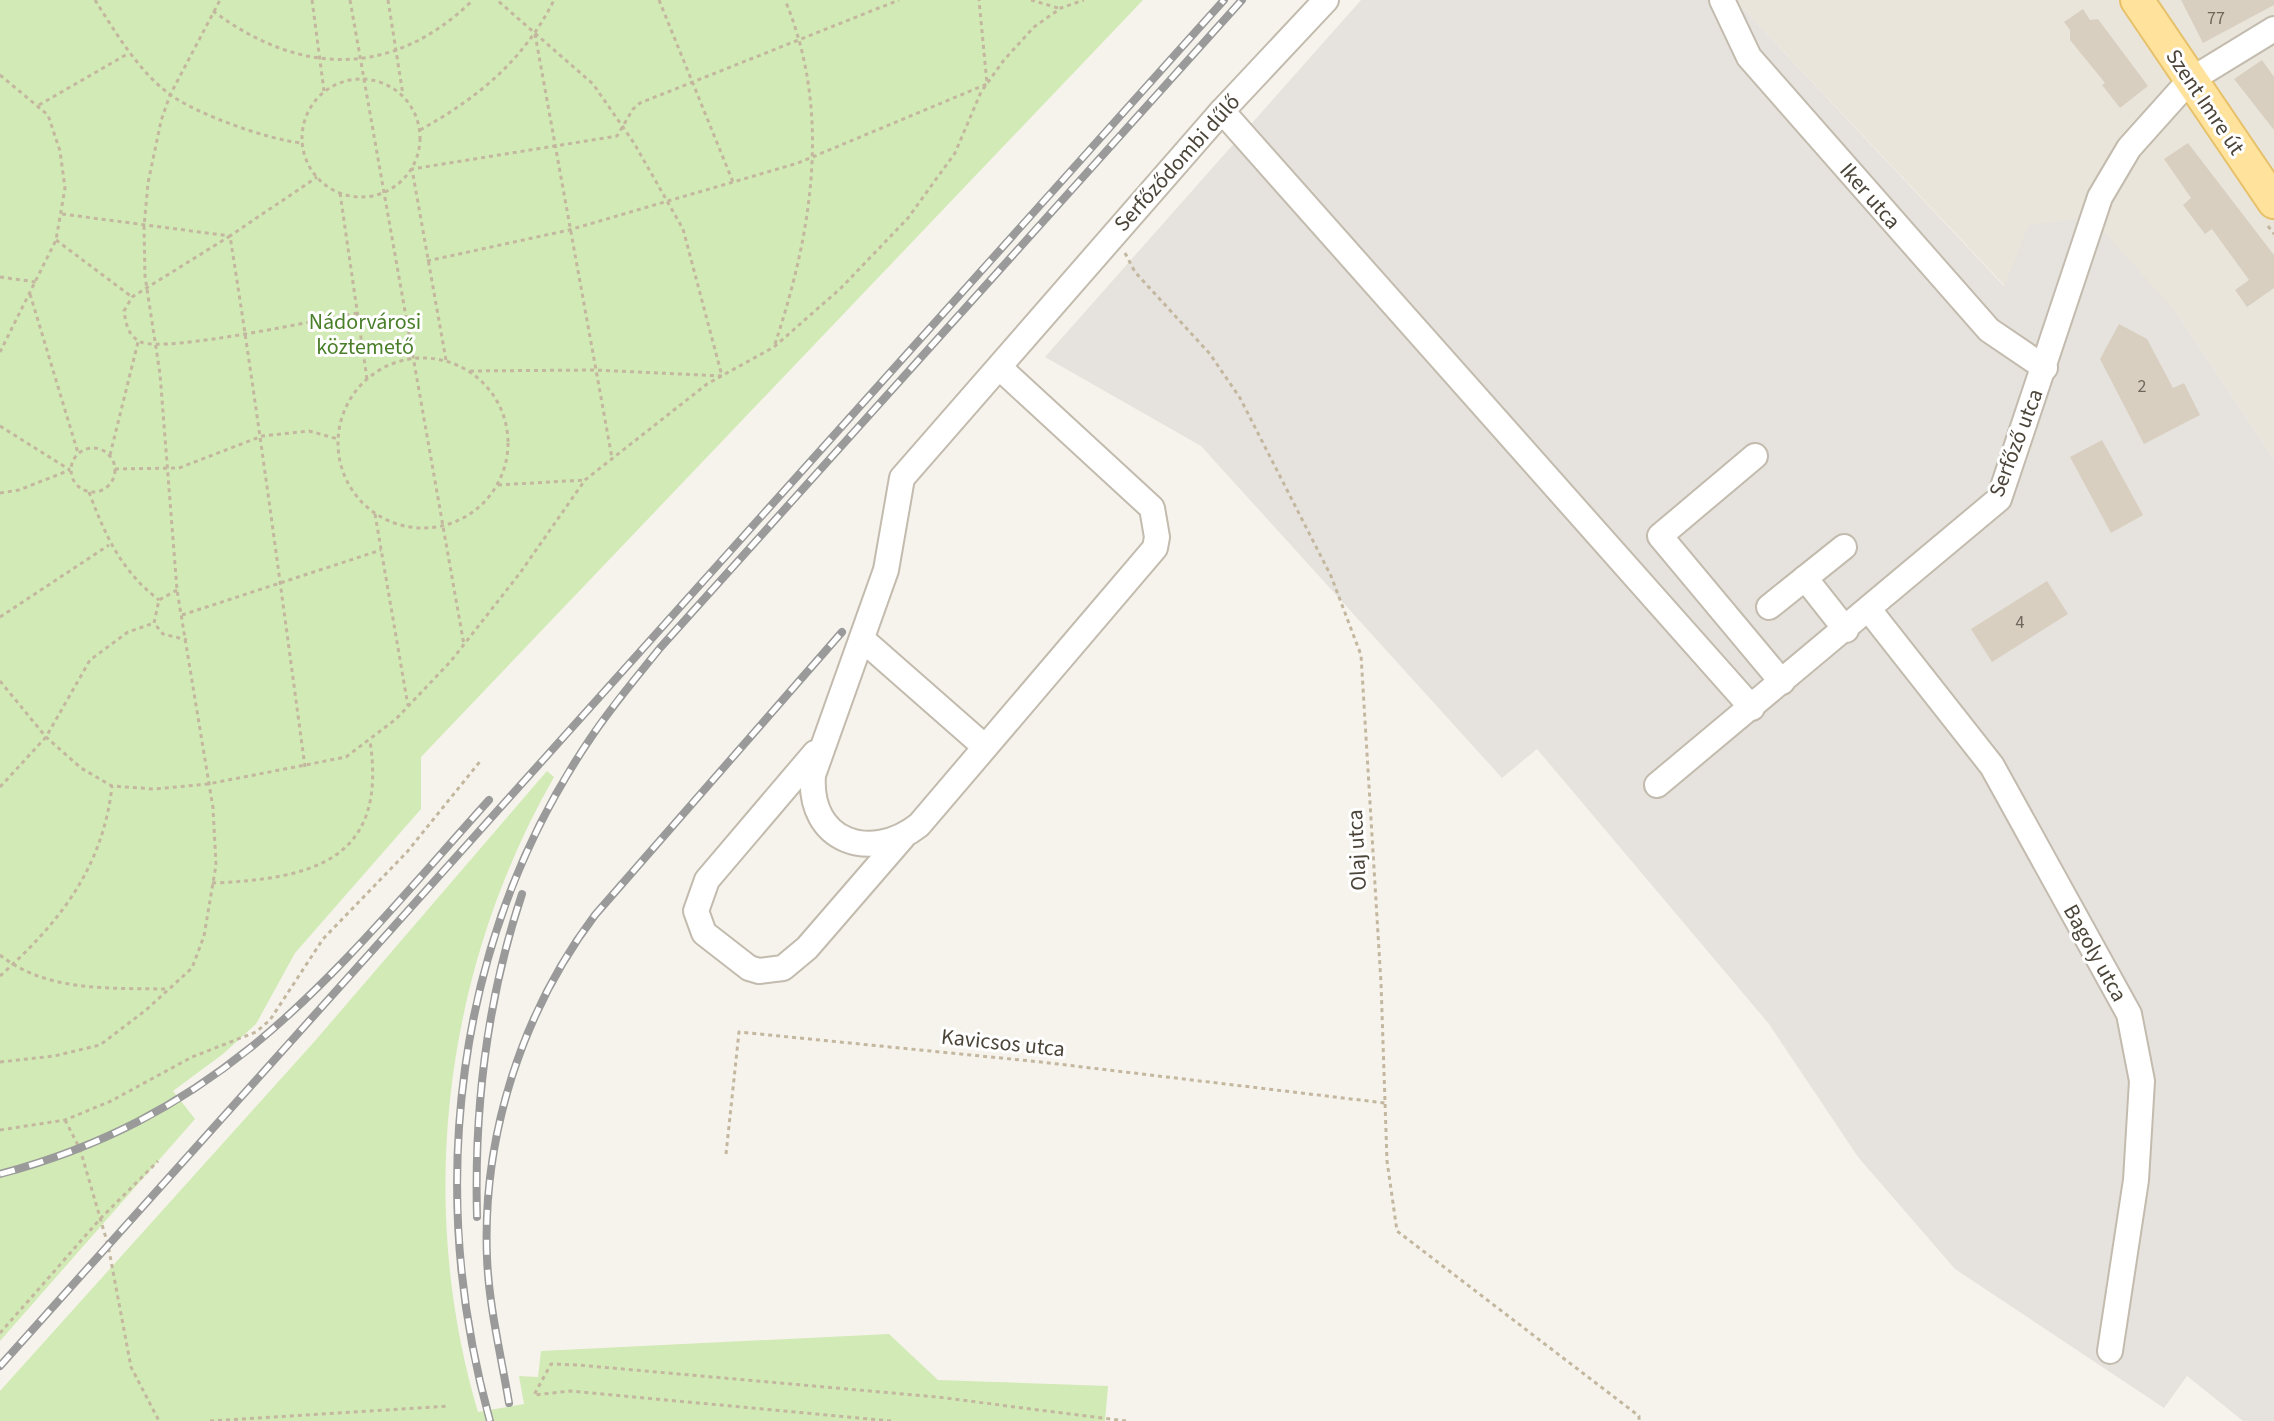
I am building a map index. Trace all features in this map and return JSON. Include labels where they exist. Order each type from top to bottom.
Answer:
[{"type":"main road","name":"Szent Imre út","points":[[2137,0],[2189,81],[2274,202]]},
{"type":"street","name":"Serfőződombi dűlő","points":[[903,837],[877,845],[860,844],[833,832],[822,819],[811,791],[813,775],[886,570],[902,478],[1222,111],[1326,0]]},
{"type":"street","name":"Iker utca","points":[[1722,0],[1749,57],[1989,330],[2045,368]]},
{"type":"street","name":"Serfőző utca","points":[[1657,785],[1870,611],[1999,499],[2100,197],[2129,148],[2189,81],[2274,29]]},
{"type":"street","points":[[1222,111],[1752,708]]},
{"type":"street","points":[[825,742],[707,880],[696,911],[704,933],[749,968],[759,971],[783,968],[807,948],[903,837],[919,825],[1155,548],[1157,537],[1152,508],[1000,368]]},
{"type":"street","points":[[1755,456],[1660,536],[1782,682]]},
{"type":"street","points":[[1769,607],[1844,547]]},
{"type":"street","points":[[1805,578],[1846,630]]},
{"type":"street","name":"Bagoly utca","points":[[1870,611],[1992,766],[2129,1014],[2142,1081],[2140,1124],[2136,1180],[2110,1351]]},
{"type":"street","points":[[862,639],[985,747]]},
{"type":"path","points":[[95,0],[129,53],[170,95],[279,141],[302,143]]},
{"type":"path","points":[[0,1062],[54,1056],[100,1045],[192,968],[204,936],[216,865],[208,784],[177,590],[156,346],[147,287],[144,227],[148,183],[170,95],[220,0]]},
{"type":"path","points":[[312,0],[324,93]]},
{"type":"path","points":[[350,0],[464,645]]},
{"type":"path","points":[[388,0],[404,97]]},
{"type":"path","points":[[213,11],[257,41],[290,55],[320,60],[360,58],[396,48],[430,32],[473,0]]},
{"type":"path","points":[[497,0],[593,84],[669,202],[683,229],[722,376]]},
{"type":"path","points":[[420,130],[478,95],[524,51],[554,0]]},
{"type":"path","points":[[659,0],[733,183]]},
{"type":"path","points":[[774,347],[802,248],[814,156],[813,118],[799,40],[785,0]]},
{"type":"path","points":[[412,169],[617,136],[640,103],[899,0]]},
{"type":"path","points":[[979,0],[987,84]]},
{"type":"path","points":[[1031,0],[1061,8]]},
{"type":"path","points":[[0,681],[46,737],[81,768],[112,786],[154,789],[208,784],[346,757],[408,706],[464,645],[520,573],[585,480],[722,376],[774,347],[841,288],[908,218],[955,153],[987,84],[1034,27],[1061,8],[1084,0]]},
{"type":"path","points":[[535,34],[612,458]]},
{"type":"path","points":[[38,106],[129,53]]},
{"type":"path","points":[[0,75],[48,115],[60,151],[65,188],[56,240],[0,352]]},
{"type":"path","points":[[364,79],[392,88],[404,97],[414,112],[420,130],[420,144],[412,169],[404,179],[382,193],[368,197],[340,193],[317,177],[307,161],[302,143],[304,124],[311,107],[324,93],[349,81],[364,79]]},
{"type":"path","points":[[427,261],[569,230],[733,183],[814,156],[987,84]]},
{"type":"path","points":[[412,169],[446,360]]},
{"type":"path","points":[[317,177],[132,297],[124,311],[127,330],[139,341],[156,346],[358,313]]},
{"type":"path","points":[[340,193],[367,379]]},
{"type":"path","points":[[62,214],[230,236]]},
{"type":"path","name":"Olaj utca","points":[[1121,226],[1126,258],[1135,272],[1178,315],[1240,398],[1331,576],[1361,655],[1387,1161],[1397,1231],[1551,1351],[1621,1400],[1639,1416],[1639,1421]]},
{"type":"path","points":[[230,236],[262,436],[305,767]]},
{"type":"path","points":[[56,240],[132,297]]},
{"type":"path","points":[[0,277],[37,282]]},
{"type":"path","points":[[30,294],[78,453]]},
{"type":"path","points":[[89,492],[107,487],[115,469],[110,455],[139,341]]},
{"type":"path","points":[[412,358],[446,360],[470,371],[489,388],[503,410],[509,436],[507,461],[498,485],[484,504],[465,518],[442,527],[407,526],[375,514],[354,494],[341,468],[338,439],[347,406],[367,379],[388,365],[412,358]]},
{"type":"path","points":[[470,371],[595,370],[722,376]]},
{"type":"path","points":[[0,426],[70,470],[76,484],[89,492],[109,545],[137,583],[159,600]]},
{"type":"path","points":[[115,469],[179,468],[262,436],[309,431],[338,439]]},
{"type":"path","points":[[0,493],[19,490],[70,470],[78,453],[91,447],[110,455]]},
{"type":"path","points":[[498,485],[585,480]]},
{"type":"path","points":[[375,514],[408,706]]},
{"type":"path","points":[[0,617],[109,545]]},
{"type":"path","points":[[182,615],[381,550]]},
{"type":"path","points":[[154,623],[159,600],[177,590]]},
{"type":"path","points":[[154,623],[163,634],[187,640]]},
{"type":"path","points":[[0,787],[46,737],[56,714],[90,660],[128,632],[154,623]]},
{"type":"path","points":[[212,883],[250,882],[308,869],[349,847],[365,823],[372,796],[369,739]]},
{"type":"path","points":[[0,1130],[65,1120],[111,1101],[192,1057],[256,1032],[270,1020],[323,939],[407,852],[482,759]]},
{"type":"path","points":[[0,976],[62,916],[87,872],[110,804],[112,786]]},
{"type":"path","points":[[0,955],[12,965],[75,987],[167,989]]},
{"type":"path","name":"Kavicsos utca","points":[[726,1154],[739,1032],[1041,1062],[1385,1103]]},
{"type":"path","points":[[65,1120],[80,1149],[101,1218],[131,1367],[159,1421]]},
{"type":"path","points":[[0,1333],[101,1218],[158,1161]]},
{"type":"path","points":[[891,1421],[570,1391],[534,1395],[551,1364],[937,1397],[1126,1421]]},
{"type":"path","points":[[210,1421],[449,1406]]},
{"type":"shaded area","points":[[1361,0],[1735,0],[2004,286],[2029,225],[2091,217],[2176,312],[2274,459],[2274,1421],[2243,1421],[2187,1376],[2164,1408],[1955,1269],[1858,1157],[1769,1024],[1537,749],[1502,778],[1201,446],[1045,357]]},
{"type":"shaded area","points":[[1735,0],[2274,0],[2274,459],[2176,312],[2005,286]]},
{"type":"green space","name":"Nádorvárosi köztemető","points":[[0,0],[1143,0],[421,757],[421,809],[295,953],[256,1024],[223,1054],[173,1091],[195,1119],[0,1341]]},
{"type":"green space","points":[[547,771],[554,777],[517,850],[487,927],[465,1006],[452,1087],[446,1168],[448,1250],[459,1332],[478,1412],[524,1404],[519,1376],[538,1377],[541,1351],[889,1334],[938,1380],[1108,1386],[1105,1421],[0,1421],[0,1391],[314,1042]]},
{"type":"building","points":[[2181,0],[2274,0],[2274,5],[2203,43]]},
{"type":"building","points":[[2083,9],[2090,20],[2098,19],[2148,86],[2120,108],[2102,85],[2105,83],[2070,40],[2070,30],[2064,22]]},
{"type":"building","points":[[2262,60],[2274,77],[2274,130],[2234,79]]},
{"type":"building","points":[[2188,143],[2274,255],[2274,288],[2247,307],[2235,290],[2249,280],[2212,229],[2205,234],[2183,205],[2191,198],[2164,159]]},
{"type":"building","points":[[2119,324],[2147,339],[2173,388],[2184,383],[2200,415],[2144,444],[2100,359]]},
{"type":"building","points":[[2102,440],[2143,515],[2111,533],[2070,457]]},
{"type":"building","points":[[2047,581],[2068,614],[1992,662],[1971,629]]},
{"type":"railway","points":[[0,1366],[1224,0]]},
{"type":"railway","points":[[490,1421],[470,1334],[460,1245],[458,1157],[465,1069],[482,982],[508,898],[544,817],[598,727],[660,648],[1242,0]]},
{"type":"railway","points":[[509,1403],[490,1295],[487,1212],[500,1121],[527,1034],[569,953],[595,915],[842,632]]},
{"type":"railway","points":[[0,1174],[81,1147],[153,1114],[217,1073],[274,1028],[329,977],[489,800]]},
{"type":"railway","points":[[477,1217],[478,1134],[485,1053],[500,973],[522,894]]}]
